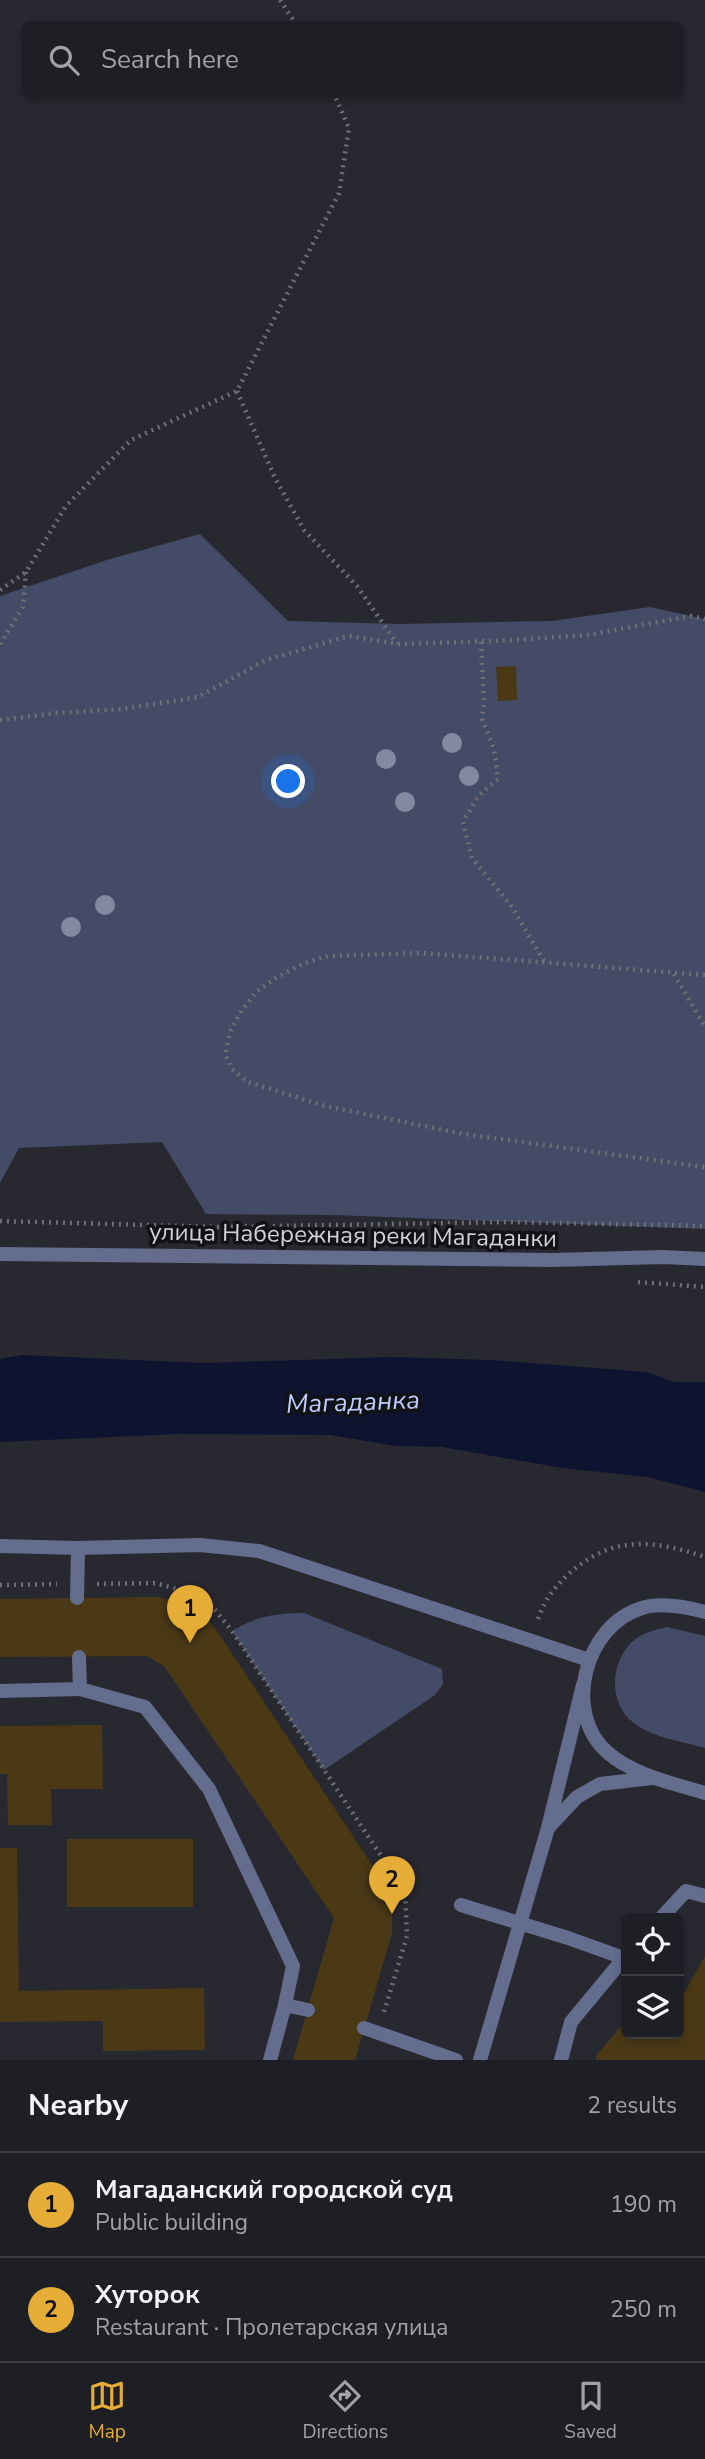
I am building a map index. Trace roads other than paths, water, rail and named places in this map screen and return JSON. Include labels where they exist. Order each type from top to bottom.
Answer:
[{"type":"street","name":"улица Набережная реки Магаданки","points":[[0,1254],[705,1259]]},
{"type":"street","points":[[0,1546],[78,1548],[201,1545],[260,1551],[589,1660]]},
{"type":"street","points":[[77,1591],[78,1548]]},
{"type":"street","points":[[480,2060],[548,1828],[589,1660],[599,1639],[616,1621],[640,1608],[660,1605],[703,1612]]},
{"type":"street","points":[[79,1657],[80,1689]]},
{"type":"street","points":[[583,1685],[586,1718],[593,1735],[606,1751],[625,1765],[705,1793]]},
{"type":"street","points":[[0,1691],[80,1689],[145,1707],[209,1789],[293,1966],[270,2060]]},
{"type":"street","points":[[548,1828],[577,1797],[600,1784],[656,1778]]},
{"type":"street","points":[[666,1913],[686,1891],[705,1896]]},
{"type":"street","points":[[461,1905],[621,1956]]},
{"type":"street","points":[[561,2060],[572,2022],[621,1962]]},
{"type":"street","points":[[285,2005],[308,2010]]},
{"type":"street","points":[[371,2031],[456,2060]]},
{"type":"water","name":"Магаданка","points":[[22,1355],[205,1363],[390,1357],[492,1360],[647,1372],[674,1382],[705,1382],[705,1492],[647,1477],[562,1468],[442,1447],[395,1446],[330,1435],[179,1434],[0,1442],[0,1359]]},
{"type":"place","name":"Магаданский городской суд","points":[[190,1643]]},
{"type":"place","name":"Хуторок","points":[[392,1914]]}]
